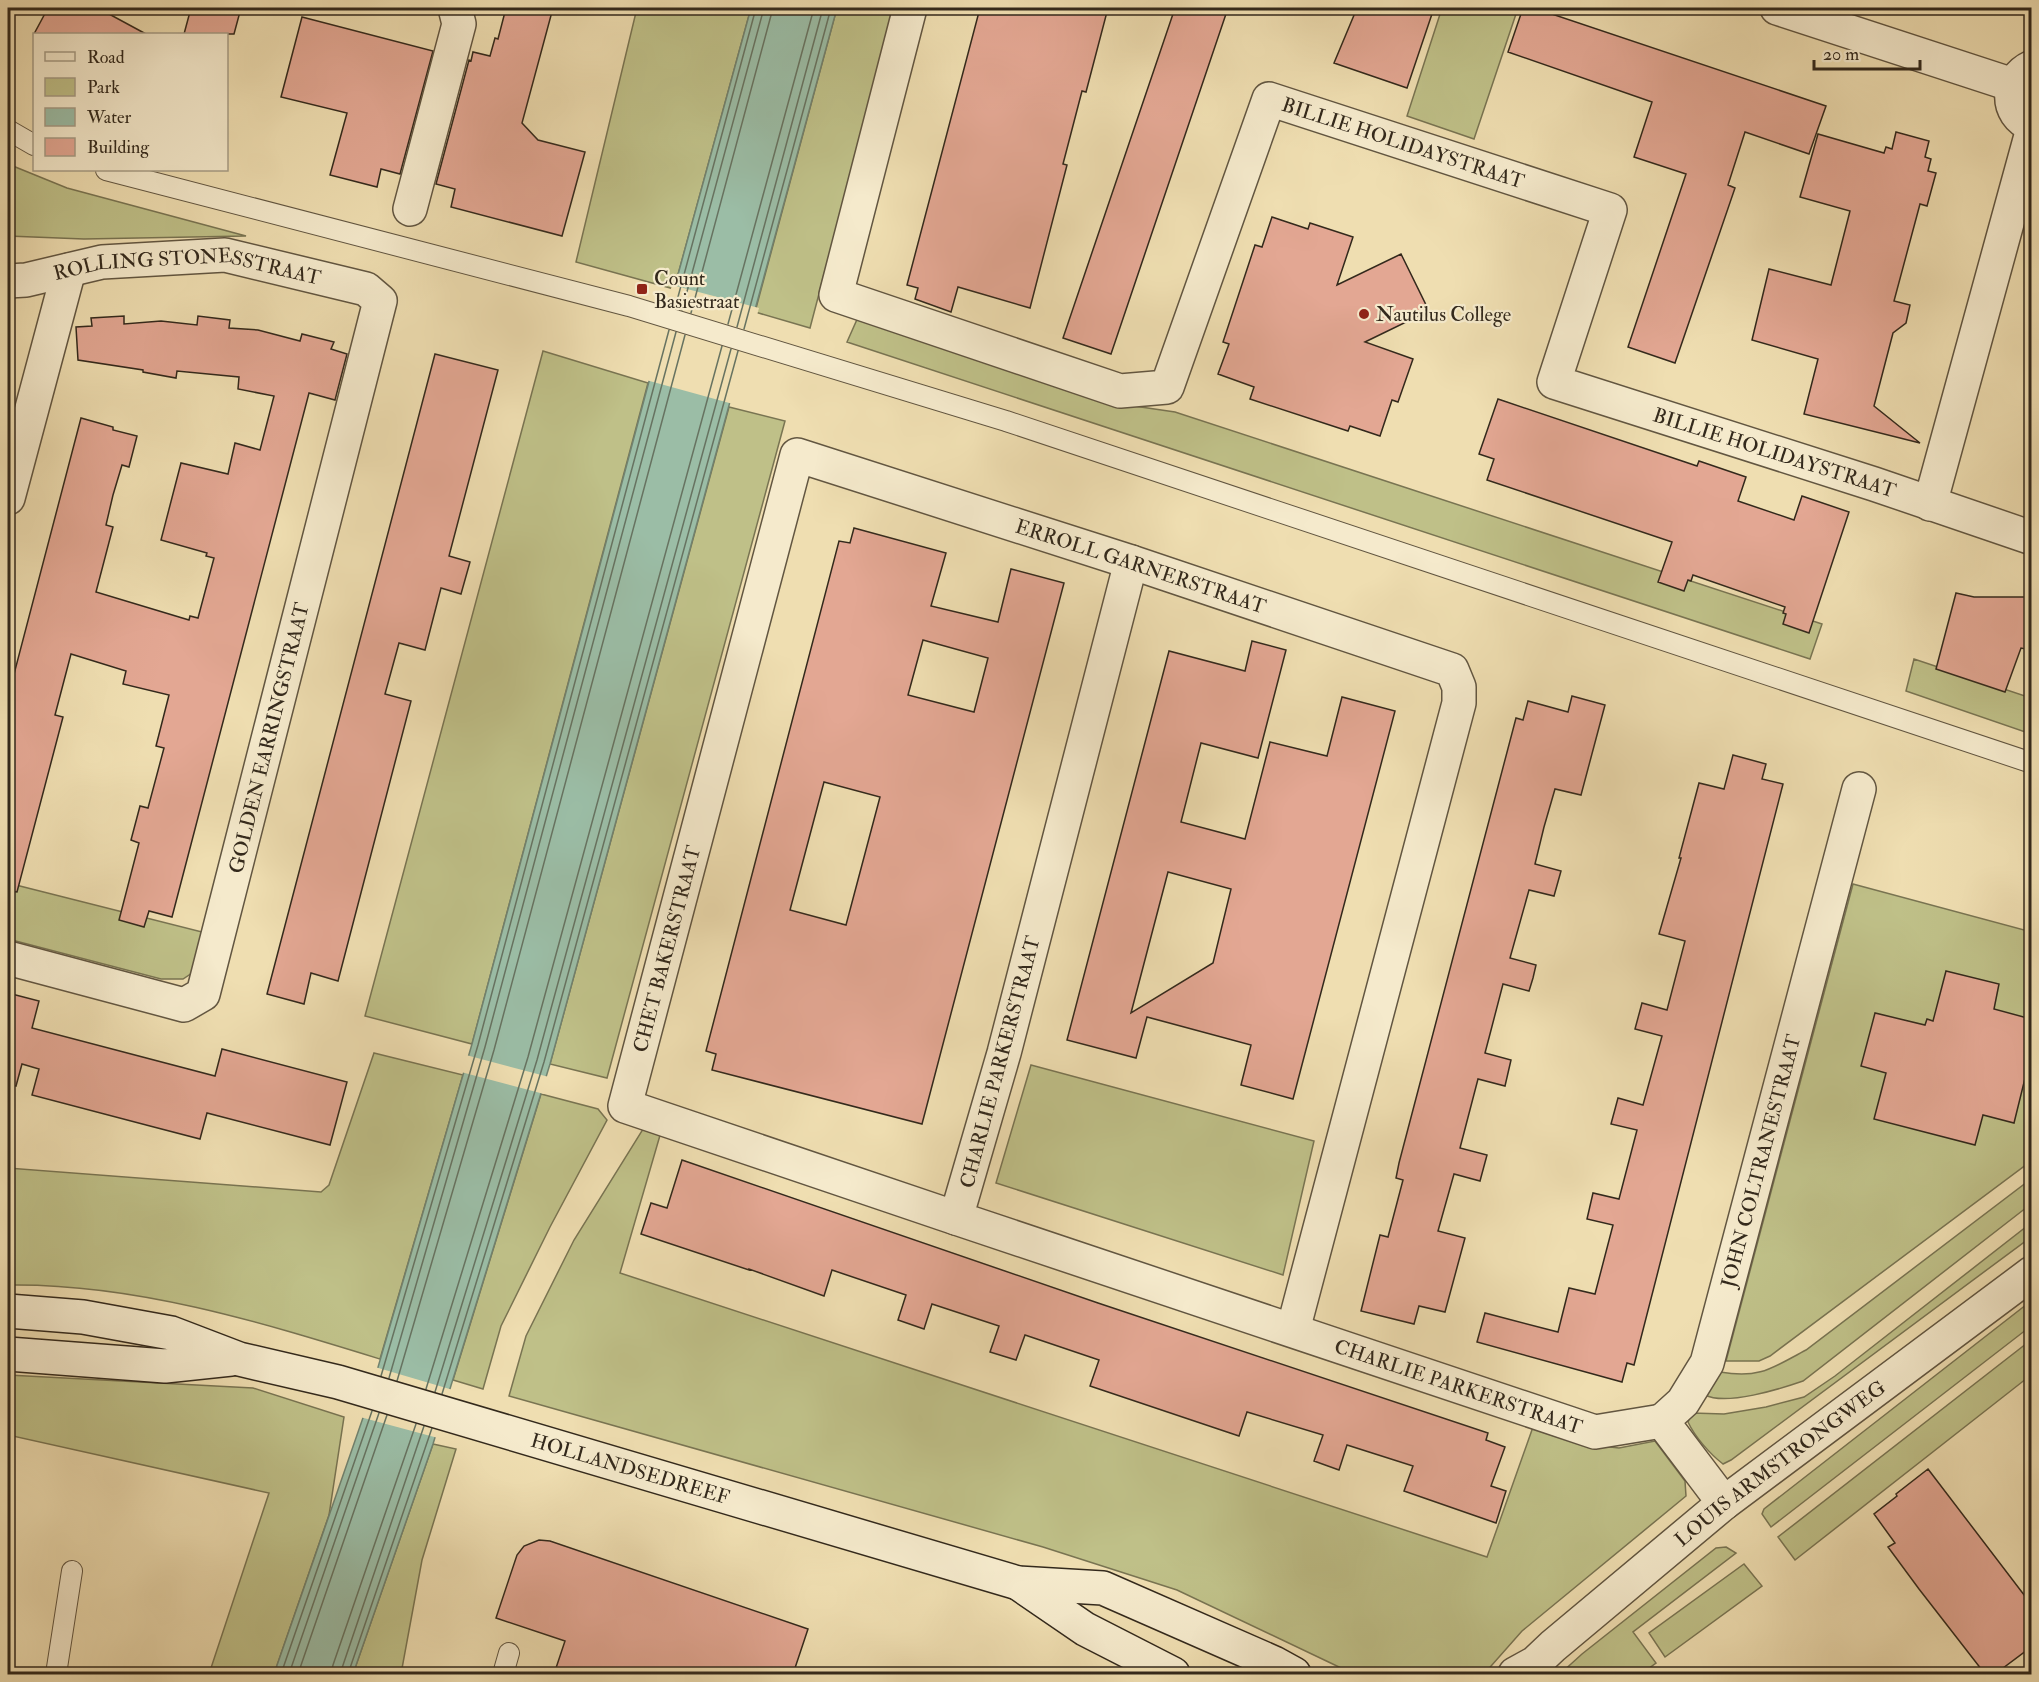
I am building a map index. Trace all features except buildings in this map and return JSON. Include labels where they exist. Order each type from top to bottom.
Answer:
[{"type":"street","points":[[410,209],[459,24],[455,8]]},
{"type":"street","name":"BILLIE HOLIDAYSTRAAT","points":[[910,8],[836,295],[1120,391],[1167,387],[1269,99],[1610,210],[1554,382],[1930,504]]},
{"type":"street","points":[[1777,8],[2022,76],[2011,98],[2014,110],[2022,120],[2031,125]]},
{"type":"street","points":[[2031,132],[1930,504],[2031,538]]},
{"type":"street","name":"ROLLING STONESSTRAAT","points":[[8,281],[26,280],[102,262],[225,255],[366,289]]},
{"type":"street","points":[[8,498],[69,270]]},
{"type":"street","name":"GOLDEN EARRINGSTRAAT","points":[[8,958],[184,1005],[203,994],[380,300],[366,289]]},
{"type":"street","name":"ERROLL GARNERSTRAAT","points":[[797,455],[1131,562],[1452,670],[1459,687],[1459,703],[1293,1330]]},
{"type":"street","name":"CHET BAKERSTRAAT","points":[[797,455],[625,1106],[956,1218]]},
{"type":"street","name":"CHARLIE PARKERSTRAAT","points":[[1131,562],[1005,1053],[956,1218],[1595,1432],[1662,1421]]},
{"type":"street","name":"JOHN COLTRANESTRAAT","points":[[1662,1421],[1683,1402],[1707,1363],[1859,789]]},
{"type":"street","name":"LOUIS ARMSTRONGWEG","points":[[1527,1671],[1552,1646],[1724,1503],[2031,1273]]},
{"type":"street","name":"HOLLANDSEDREEF","points":[[8,1311],[83,1317],[171,1333],[239,1359],[338,1382],[1018,1583],[1103,1588],[1274,1663],[1294,1674]]},
{"type":"street","name":"HOLLANDSEDREEF","points":[[8,1354],[165,1366],[239,1359]]},
{"type":"street","points":[[1662,1421],[1724,1503]]},
{"type":"street","name":"HOLLANDSEDREEF","points":[[1018,1583],[1085,1629],[1173,1674]]},
{"type":"lane","points":[[8,130],[33,144]]},
{"type":"lane","points":[[110,171],[629,306],[996,417],[2031,764]]},
{"type":"lane","points":[[56,1674],[72,1571]]},
{"type":"lane","points":[[503,1674],[510,1653]]},
{"type":"green space","points":[[637,8],[751,8],[674,289],[576,262]]},
{"type":"green space","points":[[837,8],[894,8],[810,328],[755,312]]},
{"type":"green space","points":[[1442,8],[1518,8],[1474,139],[1407,116]]},
{"type":"green space","points":[[8,164],[67,188],[246,236],[84,239],[8,236]]},
{"type":"green space","points":[[859,315],[1134,406],[1175,412],[1822,624],[1810,659],[847,342]]},
{"type":"green space","points":[[543,351],[648,383],[472,1044],[365,1016]]},
{"type":"green space","points":[[729,407],[785,421],[607,1078],[550,1064]]},
{"type":"green space","points":[[1914,659],[2031,698],[2031,734],[1906,691]]},
{"type":"green space","points":[[8,883],[206,933],[192,973],[183,979],[161,979],[8,939]]},
{"type":"green space","points":[[1853,884],[2028,931],[2026,974],[2032,976],[2031,1161],[1770,1356],[1759,1361],[1726,1361]]},
{"type":"green space","points":[[374,1053],[463,1075],[380,1359],[196,1307],[102,1291],[55,1286],[8,1285],[8,1168],[321,1192],[329,1185]]},
{"type":"green space","points":[[1031,1065],[1314,1141],[1283,1275],[996,1183]]},
{"type":"green space","points":[[541,1094],[598,1109],[607,1120],[501,1326],[483,1389],[453,1380]]},
{"type":"green space","points":[[648,1121],[663,1125],[620,1273],[1487,1557],[1533,1427],[1583,1444],[1619,1448],[1655,1441],[1685,1481],[1686,1496],[1522,1631],[1484,1674],[1351,1674],[1177,1590],[1043,1547],[509,1396],[526,1336],[574,1240]]},
{"type":"green space","points":[[2031,1179],[2031,1204],[1803,1381],[1739,1398],[1714,1398],[1705,1395],[1720,1372],[1756,1373],[1774,1367],[1806,1350]]},
{"type":"green space","points":[[2031,1223],[2031,1237],[1731,1460],[1723,1464],[1703,1445],[1691,1428],[1688,1422],[1692,1413],[1724,1414],[1766,1407],[1804,1397],[1835,1376]]},
{"type":"green space","points":[[2031,1301],[2031,1326],[1771,1527],[1762,1514],[1764,1509]]},
{"type":"green space","points":[[2031,1340],[2031,1375],[1795,1560],[1778,1537]]},
{"type":"green space","points":[[8,1375],[253,1388],[344,1417],[329,1515],[274,1674],[209,1674],[269,1493],[8,1435]]},
{"type":"green space","points":[[433,1444],[456,1449],[422,1560],[401,1674],[353,1674]]},
{"type":"green space","points":[[1726,1547],[1736,1553],[1633,1632],[1656,1663],[1641,1674],[1560,1674],[1716,1548]]},
{"type":"green space","points":[[1744,1564],[1762,1586],[1665,1657],[1649,1633]]},
{"type":"water","points":[[751,8],[837,8],[550,1064],[433,1444],[353,1674],[274,1674],[365,1412],[472,1044]]},
{"type":"pier","points":[[672,285],[759,308],[733,404],[646,380]]},
{"type":"pier","points":[[466,1055],[549,1077],[544,1094],[461,1072]]},
{"type":"pier","points":[[375,1367],[453,1390],[438,1438],[360,1417]]},
{"type":"place","name":"Count Basiestraat","points":[[642,289]]},
{"type":"place","name":"Nautilus College","points":[[1364,314]]}]
